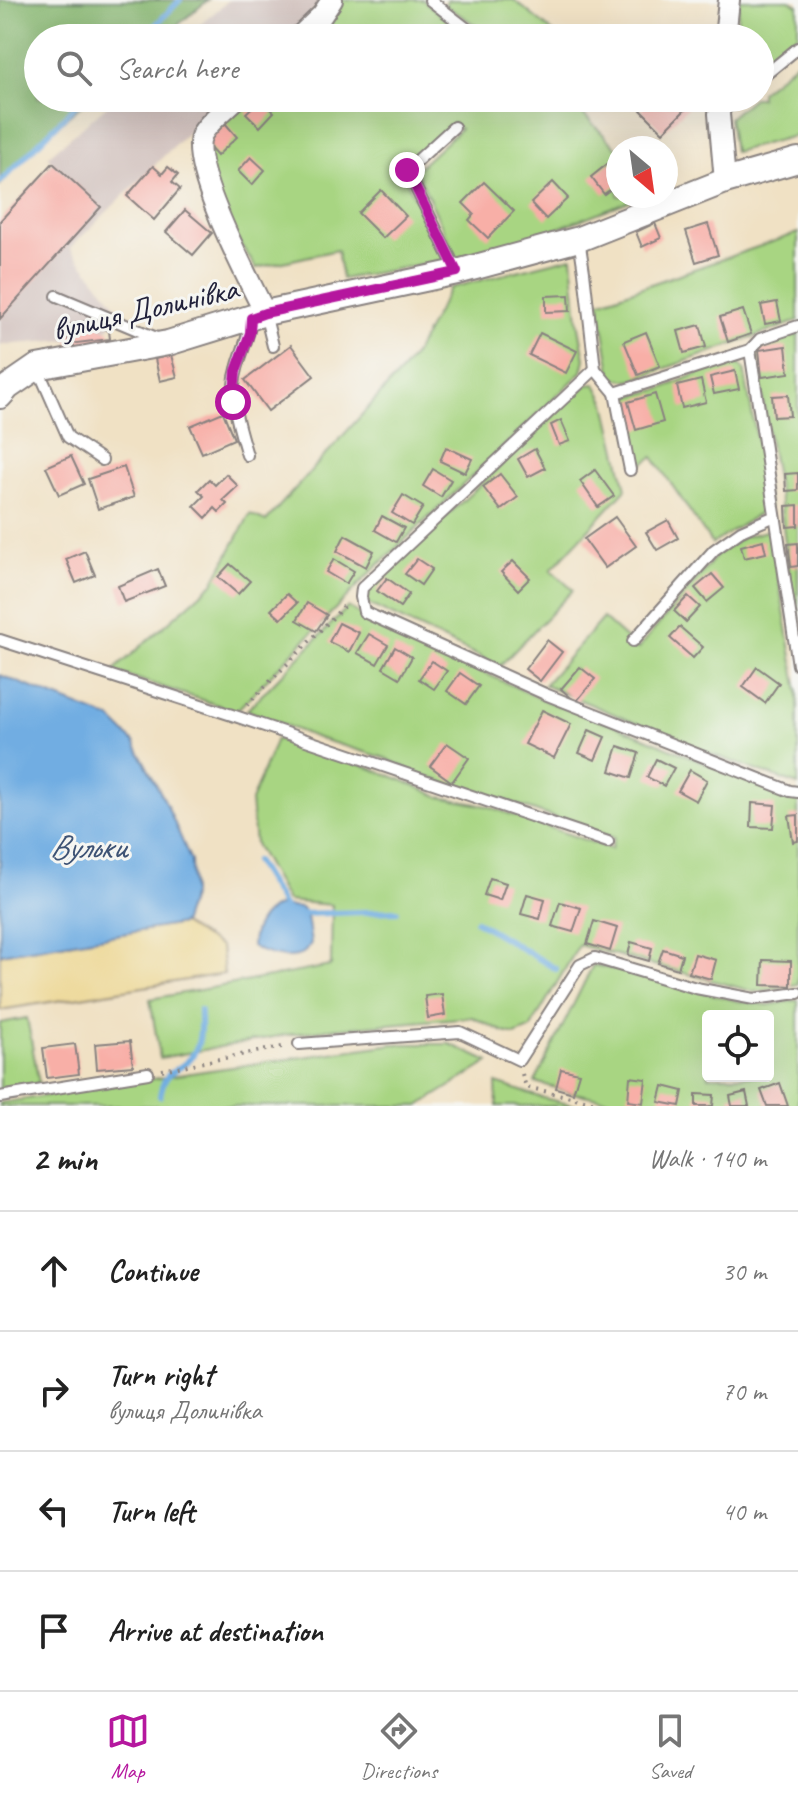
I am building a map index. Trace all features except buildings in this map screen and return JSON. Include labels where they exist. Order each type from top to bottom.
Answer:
[{"type":"street","points":[[313,24],[332,0]]},
{"type":"street","points":[[726,24],[729,0]]},
{"type":"street","name":"вулиця Долинівка","points":[[224,112],[201,136],[199,154],[222,226],[258,316]]},
{"type":"street","points":[[720,112],[725,181]]},
{"type":"street","name":"вулиця Долинівка","points":[[0,396],[37,367],[168,343],[258,316],[457,272],[579,239],[725,181],[798,160]]},
{"type":"lane","points":[[435,2],[462,24]]},
{"type":"lane","points":[[774,68],[798,48]]},
{"type":"lane","points":[[454,127],[407,170],[457,272]]},
{"type":"lane","points":[[579,239],[595,369],[615,393],[630,470]]},
{"type":"lane","points":[[57,296],[168,343]]},
{"type":"lane","points":[[258,316],[273,346]]},
{"type":"lane","points":[[247,455],[233,402],[236,371],[258,316]]},
{"type":"lane","points":[[615,393],[750,350],[760,339],[798,326]]},
{"type":"lane","points":[[750,350],[798,665]]},
{"type":"lane","points":[[37,367],[68,437],[102,460]]},
{"type":"lane","points":[[595,369],[362,588],[364,612],[545,694],[798,792]]},
{"type":"lane","points":[[633,641],[714,550],[741,531],[775,516]]},
{"type":"lane","points":[[0,640],[608,842]]},
{"type":"lane","points":[[299,1044],[460,1032],[519,1060],[580,965],[595,958],[696,988],[754,999],[798,993]]},
{"type":"lane","points":[[0,1097],[148,1073]]},
{"type":"path","points":[[235,716],[347,603],[361,597]]},
{"type":"path","points":[[148,1073],[299,1044]]},
{"type":"path","points":[[519,1060],[526,1087],[611,1106]]},
{"type":"shaded area","points":[[229,0],[320,0],[300,24],[201,24]]},
{"type":"shaded area","points":[[100,112],[209,112],[70,248],[121,311],[107,329],[110,339],[69,344],[68,340],[0,345],[0,221],[52,163],[48,156]]},
{"type":"green space","points":[[0,0],[208,0],[179,24],[24,24],[24,112],[74,112],[41,140],[0,185]]},
{"type":"green space","points":[[340,0],[423,0],[452,24],[319,24]]},
{"type":"green space","points":[[447,0],[514,0],[543,24],[474,24],[445,5]]},
{"type":"green space","points":[[739,0],[789,0],[798,5],[798,34],[774,55],[774,24],[737,24]]},
{"type":"green space","points":[[798,61],[798,135],[734,152],[729,118],[736,112],[774,112],[774,81]]},
{"type":"green space","points":[[230,112],[581,112],[606,137],[606,208],[611,208],[548,232],[457,259],[416,170],[460,129],[453,123],[400,168],[446,260],[342,279],[337,250],[256,268],[230,228],[209,168],[208,133]]},
{"type":"green space","points":[[798,233],[798,321],[630,381],[612,378],[599,302]]},
{"type":"green space","points":[[572,257],[585,359],[582,372],[369,574],[236,711],[113,671],[213,583],[250,514],[266,521],[404,368],[450,288]]},
{"type":"green space","points":[[798,334],[798,646],[779,494],[756,350]]},
{"type":"green space","points":[[733,359],[744,369],[769,507],[712,544],[653,457],[636,468],[621,398],[661,389]]},
{"type":"green space","points":[[596,384],[606,403],[626,489],[551,570],[573,590],[500,666],[368,604],[364,598],[368,590],[586,385]]},
{"type":"green space","points":[[770,530],[798,692],[798,785],[708,753],[544,685],[603,618],[638,649],[717,555],[743,537]]},
{"type":"green space","points":[[348,607],[371,621],[546,701],[615,725],[798,800],[798,984],[755,992],[579,945],[530,1029],[515,1035],[472,1017],[329,1029],[160,1058],[150,999],[331,966],[332,905],[287,901],[255,844],[251,801],[276,739],[367,767],[440,797],[487,806],[611,849],[614,838],[420,775],[385,758],[317,738],[247,710]]},
{"type":"green space","points":[[593,965],[738,1001],[768,1005],[798,1000],[798,1106],[641,1106],[535,1082]]},
{"type":"green space","points":[[27,1018],[39,1083],[0,1089],[0,1023]]},
{"type":"green space","points":[[394,1044],[450,1044],[489,1062],[419,1106],[0,1106],[0,1103]]},
{"type":"green space","points":[[496,1083],[543,1098],[578,1106],[497,1106]]},
{"type":"sand","points":[[182,924],[221,947],[224,974],[0,1010],[0,954]]},
{"type":"water","name":"Вульки","points":[[0,675],[111,719],[134,742],[165,801],[191,861],[192,894],[182,924],[0,954]]},
{"type":"water","points":[[277,906],[301,908],[307,916],[311,943],[299,955],[273,955],[252,946],[258,923]]},
{"type":"waterway","points":[[157,24],[180,0]]},
{"type":"waterway","points":[[0,182],[69,112]]},
{"type":"waterway","points":[[255,861],[286,911]]},
{"type":"waterway","points":[[300,914],[397,911]]},
{"type":"waterway","points":[[476,921],[556,969]]},
{"type":"waterway","points":[[160,1096],[165,1079],[187,1062],[195,1051],[200,1034],[200,1010]]},
{"type":"route","points":[[233,402],[236,371],[250,333],[251,318],[457,272],[407,170]]}]
